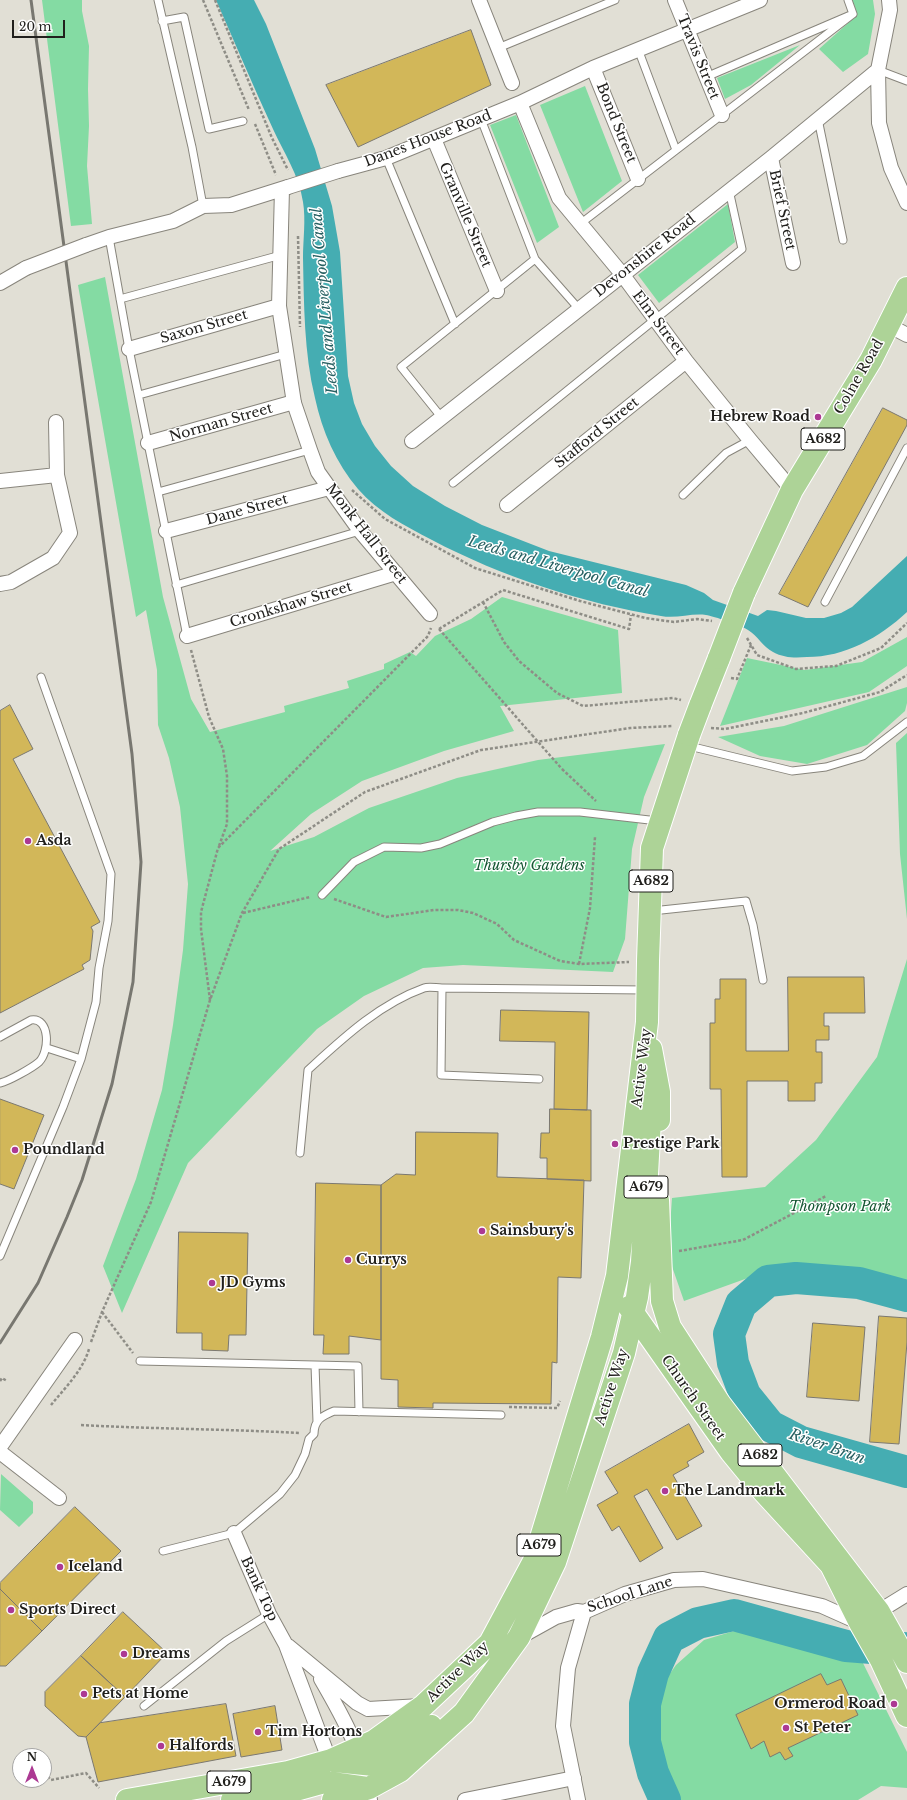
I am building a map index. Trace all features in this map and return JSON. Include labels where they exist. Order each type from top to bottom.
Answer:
[{"type":"main road","name":"Colne Road","points":[[700,706],[744,593],[792,490],[871,360],[898,330],[907,288]]},
{"type":"main road","name":"A682","points":[[647,1022],[652,848],[688,733],[700,706]]},
{"type":"main road","name":"Active Way","points":[[647,1022],[659,1092],[659,1255]]},
{"type":"main road","name":"Active Way","points":[[360,1756],[374,1741],[423,1706],[490,1643],[534,1561],[602,1337],[617,1276],[647,1022]]},
{"type":"main road","name":"Active Way","points":[[369,1794],[400,1771],[464,1713],[519,1637],[555,1562],[624,1353],[634,1315],[642,1262],[652,1058]]},
{"type":"main road","name":"Church Street","points":[[659,1255],[662,1301],[670,1327],[720,1404],[879,1612],[902,1654]]},
{"type":"main road","name":"Church Street","points":[[617,1276],[634,1315],[694,1397],[731,1452],[763,1491],[830,1565],[876,1651],[907,1716]]},
{"type":"main road","name":"Active Way","points":[[602,1337],[619,1320],[634,1315]]},
{"type":"main road","points":[[634,1315],[658,1320],[670,1327]]},
{"type":"main road","name":"A679","points":[[140,1799],[288,1772],[331,1760],[360,1756],[374,1765],[399,1750],[481,1690]]},
{"type":"main road","name":"A679","points":[[232,1800],[292,1791],[326,1782],[338,1795],[369,1794]]},
{"type":"street","points":[[479,0],[512,83]]},
{"type":"street","name":"Travis Street","points":[[675,0],[722,115]]},
{"type":"street","name":"Danes House Road","points":[[0,283],[26,268],[86,245],[109,237],[173,221],[203,206],[231,205],[386,158],[520,103],[593,68],[760,0]]},
{"type":"street","points":[[889,0],[890,10],[878,70],[879,123],[891,168],[907,203]]},
{"type":"street","name":"Bond Street","points":[[593,68],[638,179]]},
{"type":"street","name":"Devonshire Road","points":[[412,442],[622,274],[771,158],[878,70]]},
{"type":"street","name":"Elm Street","points":[[520,103],[559,198],[622,274],[686,361],[792,490]]},
{"type":"street","name":"Granville Street","points":[[434,139],[497,291]]},
{"type":"street","name":"Brief Street","points":[[771,158],[793,263]]},
{"type":"street","name":"Monk Hall Street","points":[[285,188],[279,306],[294,402],[310,450],[318,472],[360,531],[434,621]]},
{"type":"street","name":"Saxon Street","points":[[129,349],[279,306]]},
{"type":"street","name":"Stafford Street","points":[[508,505],[686,361]]},
{"type":"street","name":"Norman Street","points":[[148,443],[294,402]]},
{"type":"street","points":[[0,584],[11,582],[53,558],[70,533],[57,475],[56,422]]},
{"type":"street","points":[[0,481],[57,475]]},
{"type":"street","name":"Dane Street","points":[[166,531],[329,488]]},
{"type":"street","name":"Cronkshaw Street","points":[[187,636],[396,573]]},
{"type":"street","points":[[0,1447],[75,1340]]},
{"type":"street","points":[[0,1452],[59,1498]]},
{"type":"street","name":"Bank Top","points":[[234,1533],[269,1614],[286,1644],[331,1760],[338,1795]]},
{"type":"street","name":"School Lane","points":[[519,1637],[556,1617],[577,1611],[584,1612],[625,1594],[674,1580],[703,1579],[822,1606],[860,1623]]},
{"type":"street","points":[[860,1623],[907,1594]]},
{"type":"street","points":[[578,1800],[563,1726],[568,1668],[584,1612]]},
{"type":"street","name":"Bank Top","points":[[286,1644],[317,1672],[356,1703],[368,1709],[423,1706]]},
{"type":"street","name":"Bank Top","points":[[317,1672],[337,1706],[360,1756],[369,1794]]},
{"type":"street","points":[[465,1800],[574,1778]]},
{"type":"lane","points":[[158,0],[192,147],[203,206]]},
{"type":"lane","points":[[498,48],[615,0]]},
{"type":"lane","points":[[848,0],[853,14]]},
{"type":"lane","points":[[706,77],[853,14]]},
{"type":"lane","points":[[580,224],[853,14]]},
{"type":"lane","points":[[162,21],[184,17],[210,129],[243,121]]},
{"type":"lane","points":[[638,49],[676,150]]},
{"type":"lane","points":[[878,70],[907,81]]},
{"type":"lane","points":[[481,119],[535,259],[579,309]]},
{"type":"lane","points":[[818,119],[843,240]]},
{"type":"lane","points":[[386,158],[455,324]]},
{"type":"lane","points":[[453,483],[654,318],[742,248],[729,190]]},
{"type":"lane","points":[[109,237],[129,349],[187,636]]},
{"type":"lane","points":[[120,299],[281,255]]},
{"type":"lane","points":[[442,418],[402,367],[535,259]]},
{"type":"lane","points":[[139,395],[286,354]]},
{"type":"lane","points":[[684,495],[726,453],[750,440]]},
{"type":"lane","points":[[825,602],[907,448]]},
{"type":"lane","points":[[158,492],[310,450]]},
{"type":"lane","points":[[176,585],[360,531]]},
{"type":"lane","points":[[0,1256],[64,1107],[80,1059],[96,1002],[99,968],[108,921],[111,874],[40,677]]},
{"type":"lane","points":[[688,733],[792,771],[826,767],[863,756],[907,722]]},
{"type":"lane","points":[[322,895],[354,862],[384,847],[421,848],[440,844],[493,822],[516,816],[538,812],[580,812],[661,821]]},
{"type":"lane","points":[[649,911],[746,901],[754,925],[763,980]]},
{"type":"lane","points":[[300,1153],[308,1070],[362,1023],[391,1005],[425,987],[648,990]]},
{"type":"lane","points":[[442,988],[441,1075],[539,1079]]},
{"type":"lane","points":[[0,1037],[30,1020],[35,1019],[40,1021],[46,1032],[47,1048],[40,1061],[0,1083]]},
{"type":"lane","points":[[47,1048],[80,1059]]},
{"type":"lane","points":[[140,1361],[358,1366],[359,1412]]},
{"type":"lane","points":[[315,1365],[317,1422]]},
{"type":"lane","points":[[163,1552],[234,1533],[280,1494],[295,1475],[305,1454],[309,1438],[314,1434],[314,1426],[321,1417],[334,1411],[501,1415]]},
{"type":"lane","points":[[144,1706],[226,1641],[269,1614]]},
{"type":"path","points":[[203,0],[251,115]]},
{"type":"path","points":[[215,0],[272,138],[289,172]]},
{"type":"path","points":[[254,122],[274,171]]},
{"type":"path","points":[[298,230],[300,331]]},
{"type":"path","points":[[348,486],[385,519],[475,568],[580,601],[631,615],[674,622],[697,619],[717,623]]},
{"type":"path","points":[[439,629],[502,590],[628,629],[631,615]]},
{"type":"path","points":[[483,602],[504,642],[519,660],[557,693],[583,706],[673,698],[700,706]]},
{"type":"path","points":[[434,621],[439,629],[562,769],[591,798],[597,802]]},
{"type":"path","points":[[218,848],[428,636],[434,621]]},
{"type":"path","points":[[743,632],[757,655],[796,669],[836,666],[881,648],[907,623]]},
{"type":"path","points":[[187,636],[210,717],[223,749],[227,776],[227,824],[218,848],[201,912],[200,929],[210,1000]]},
{"type":"path","points":[[46,1410],[69,1383],[87,1358],[102,1312],[151,1202],[210,1000],[242,913],[279,849],[365,792],[481,750],[630,728],[688,733],[725,729],[803,713],[880,692],[907,675]]},
{"type":"path","points":[[579,964],[590,908],[595,838]]},
{"type":"path","points":[[242,913],[322,895],[386,917],[434,910],[458,910],[473,913],[497,924],[514,940],[537,952],[560,961],[579,964],[648,961]]},
{"type":"path","points":[[659,1255],[743,1240],[826,1196]]},
{"type":"path","points":[[102,1312],[140,1361]]},
{"type":"path","points":[[0,1381],[2,1378],[7,1381]]},
{"type":"path","points":[[52,1780],[86,1773],[99,1788]]},
{"type":"green space","points":[[42,0],[82,0],[82,11],[89,46],[89,126],[87,166],[92,224],[71,226]]},
{"type":"green space","points":[[849,0],[873,0],[875,14],[868,54],[843,72],[819,49],[856,16]]},
{"type":"green space","points":[[800,45],[751,85],[725,99],[717,78]]},
{"type":"green space","points":[[585,86],[622,181],[583,212],[540,105]]},
{"type":"green space","points":[[516,115],[559,227],[537,243],[490,125]]},
{"type":"green space","points":[[728,204],[735,242],[659,303],[638,275]]},
{"type":"green space","name":"Thursby Gardens","points":[[105,277],[163,597],[191,699],[210,732],[285,712],[284,706],[349,688],[347,681],[384,669],[384,664],[410,652],[416,656],[435,636],[471,619],[502,597],[618,630],[622,693],[500,706],[514,731],[444,751],[362,781],[311,814],[270,851],[314,837],[369,808],[457,778],[538,760],[665,744],[644,797],[632,849],[625,939],[613,972],[463,965],[423,968],[364,996],[317,1029],[188,1163],[122,1313],[103,1266],[136,1179],[162,1090],[173,1025],[183,950],[188,884],[180,807],[169,758],[158,725],[157,670],[146,610],[136,617],[78,285]]},
{"type":"green space","points":[[907,637],[907,666],[869,692],[720,726],[747,658],[805,670],[862,662]]},
{"type":"green space","points":[[907,687],[907,703],[905,711],[867,745],[807,764],[760,756],[718,737],[784,726]]},
{"type":"green space","points":[[907,733],[907,919],[900,854],[896,743]]},
{"type":"green space","name":"Thompson Park","points":[[907,959],[907,1287],[838,1273],[770,1270],[684,1301],[668,1255],[672,1198],[765,1187],[816,1140],[877,1057]]},
{"type":"green space","points":[[1,1474],[33,1502],[33,1513],[19,1527],[0,1510]]},
{"type":"green space","points":[[734,1631],[859,1655],[907,1752],[907,1788],[881,1786],[858,1800],[676,1800],[660,1768],[654,1738],[657,1692],[676,1665],[704,1640]]},
{"type":"water","name":"Leeds and Liverpool Canal","points":[[216,0],[254,0],[266,24],[315,149],[332,206],[340,252],[348,376],[354,403],[362,424],[375,446],[391,466],[413,486],[445,506],[482,525],[549,551],[686,585],[704,593],[713,600],[758,616],[767,610],[806,618],[824,618],[841,613],[852,607],[907,556],[907,612],[873,638],[848,650],[821,656],[785,656],[769,650],[752,632],[745,628],[715,617],[695,615],[667,617],[632,611],[573,596],[514,577],[432,540],[402,524],[374,505],[358,489],[343,468],[331,446],[318,410],[311,381],[304,311],[304,216],[301,192],[295,173],[277,138]]},
{"type":"building","points":[[471,30],[491,85],[358,147],[326,85]]},
{"type":"building","points":[[883,408],[907,420],[907,425],[808,607],[779,594]]},
{"type":"building","name":"Asda","points":[[10,705],[33,749],[13,759],[100,922],[91,927],[93,931],[90,960],[82,965],[84,969],[0,1013],[0,711]]},
{"type":"building","points":[[788,977],[864,977],[865,1013],[824,1013],[824,1026],[829,1026],[829,1040],[816,1040],[816,1052],[822,1052],[822,1083],[815,1083],[815,1101],[788,1101],[788,1081],[747,1081],[747,1177],[722,1177],[721,1089],[710,1089],[710,1023],[715,1023],[715,999],[720,999],[720,979],[746,979],[746,1051],[788,1051]]},
{"type":"building","points":[[501,1010],[589,1012],[587,1110],[554,1109],[555,1042],[500,1041]]},
{"type":"building","name":"Poundland","points":[[0,1099],[44,1115],[14,1189],[0,1184]]},
{"type":"building","points":[[550,1109],[591,1110],[591,1181],[547,1179],[547,1158],[540,1158],[541,1133],[549,1133]]},
{"type":"building","name":"Sainsbury's","points":[[416,1132],[498,1133],[497,1177],[584,1180],[581,1278],[558,1277],[557,1363],[552,1362],[551,1404],[433,1403],[433,1408],[398,1407],[398,1380],[381,1379],[381,1185],[396,1174],[415,1175]]},
{"type":"building","name":"Currys","points":[[316,1183],[381,1185],[381,1340],[349,1336],[349,1354],[323,1354],[324,1335],[314,1335]]},
{"type":"building","name":"JD Gyms","points":[[179,1232],[248,1233],[246,1335],[229,1335],[228,1351],[202,1350],[202,1333],[177,1333]]},
{"type":"building","points":[[879,1316],[907,1318],[907,1342],[899,1444],[870,1442]]},
{"type":"building","points":[[813,1323],[865,1327],[859,1401],[807,1397]]},
{"type":"building","name":"The Landmark","points":[[689,1424],[704,1452],[687,1462],[689,1466],[673,1475],[702,1526],[677,1540],[647,1489],[634,1496],[663,1548],[640,1562],[619,1526],[612,1531],[597,1505],[618,1493],[605,1472]]},
{"type":"building","name":"Iceland","points":[[75,1507],[121,1551],[42,1631],[0,1589],[0,1583]]},
{"type":"building","name":"Sports Direct","points":[[0,1589],[42,1631],[6,1666],[0,1666]]},
{"type":"building","name":"Dreams","points":[[123,1612],[167,1653],[125,1697],[81,1656]]},
{"type":"building","name":"Pets at Home","points":[[81,1656],[125,1697],[86,1737],[78,1736],[45,1706],[45,1692]]},
{"type":"building","name":"St Peter","points":[[821,1674],[827,1685],[841,1679],[858,1715],[788,1748],[793,1756],[785,1760],[780,1752],[770,1757],[764,1741],[751,1749],[736,1715]]},
{"type":"building","name":"Halfords","points":[[226,1704],[236,1756],[98,1782],[86,1737],[100,1723]]},
{"type":"building","name":"Tim Hortons","points":[[275,1706],[282,1750],[241,1757],[233,1714]]},
{"type":"waterway","name":"River Brun","points":[[907,1296],[859,1283],[796,1278],[768,1281],[741,1304],[729,1334],[733,1363],[745,1395],[770,1426],[801,1442],[907,1472]]},
{"type":"waterway","name":"River Brun","points":[[665,1800],[653,1773],[645,1742],[645,1704],[653,1673],[669,1638],[698,1623],[734,1615],[846,1646],[897,1650],[904,1648]]},
{"type":"railway","points":[[0,1343],[38,1283],[67,1217],[82,1180],[112,1084],[133,982],[141,862],[132,754],[31,0]]},
{"type":"place","name":"Hebrew Road","points":[[818,417]]},
{"type":"place","name":"Asda","points":[[28,841]]},
{"type":"place","name":"Prestige Park","points":[[615,1144]]},
{"type":"place","name":"Poundland","points":[[15,1150]]},
{"type":"place","name":"Sainsbury's","points":[[482,1231]]},
{"type":"place","name":"Currys","points":[[348,1260]]},
{"type":"place","name":"JD Gyms","points":[[212,1283]]},
{"type":"place","name":"The Landmark","points":[[665,1491]]},
{"type":"place","name":"Iceland","points":[[60,1567]]},
{"type":"place","name":"Sports Direct","points":[[11,1610]]},
{"type":"place","name":"Dreams","points":[[124,1654]]},
{"type":"place","name":"Pets at Home","points":[[84,1694]]},
{"type":"place","name":"Ormerod Road","points":[[894,1704]]},
{"type":"place","name":"St Peter","points":[[786,1728]]},
{"type":"place","name":"Tim Hortons","points":[[258,1732]]},
{"type":"place","name":"Halfords","points":[[161,1746]]}]
